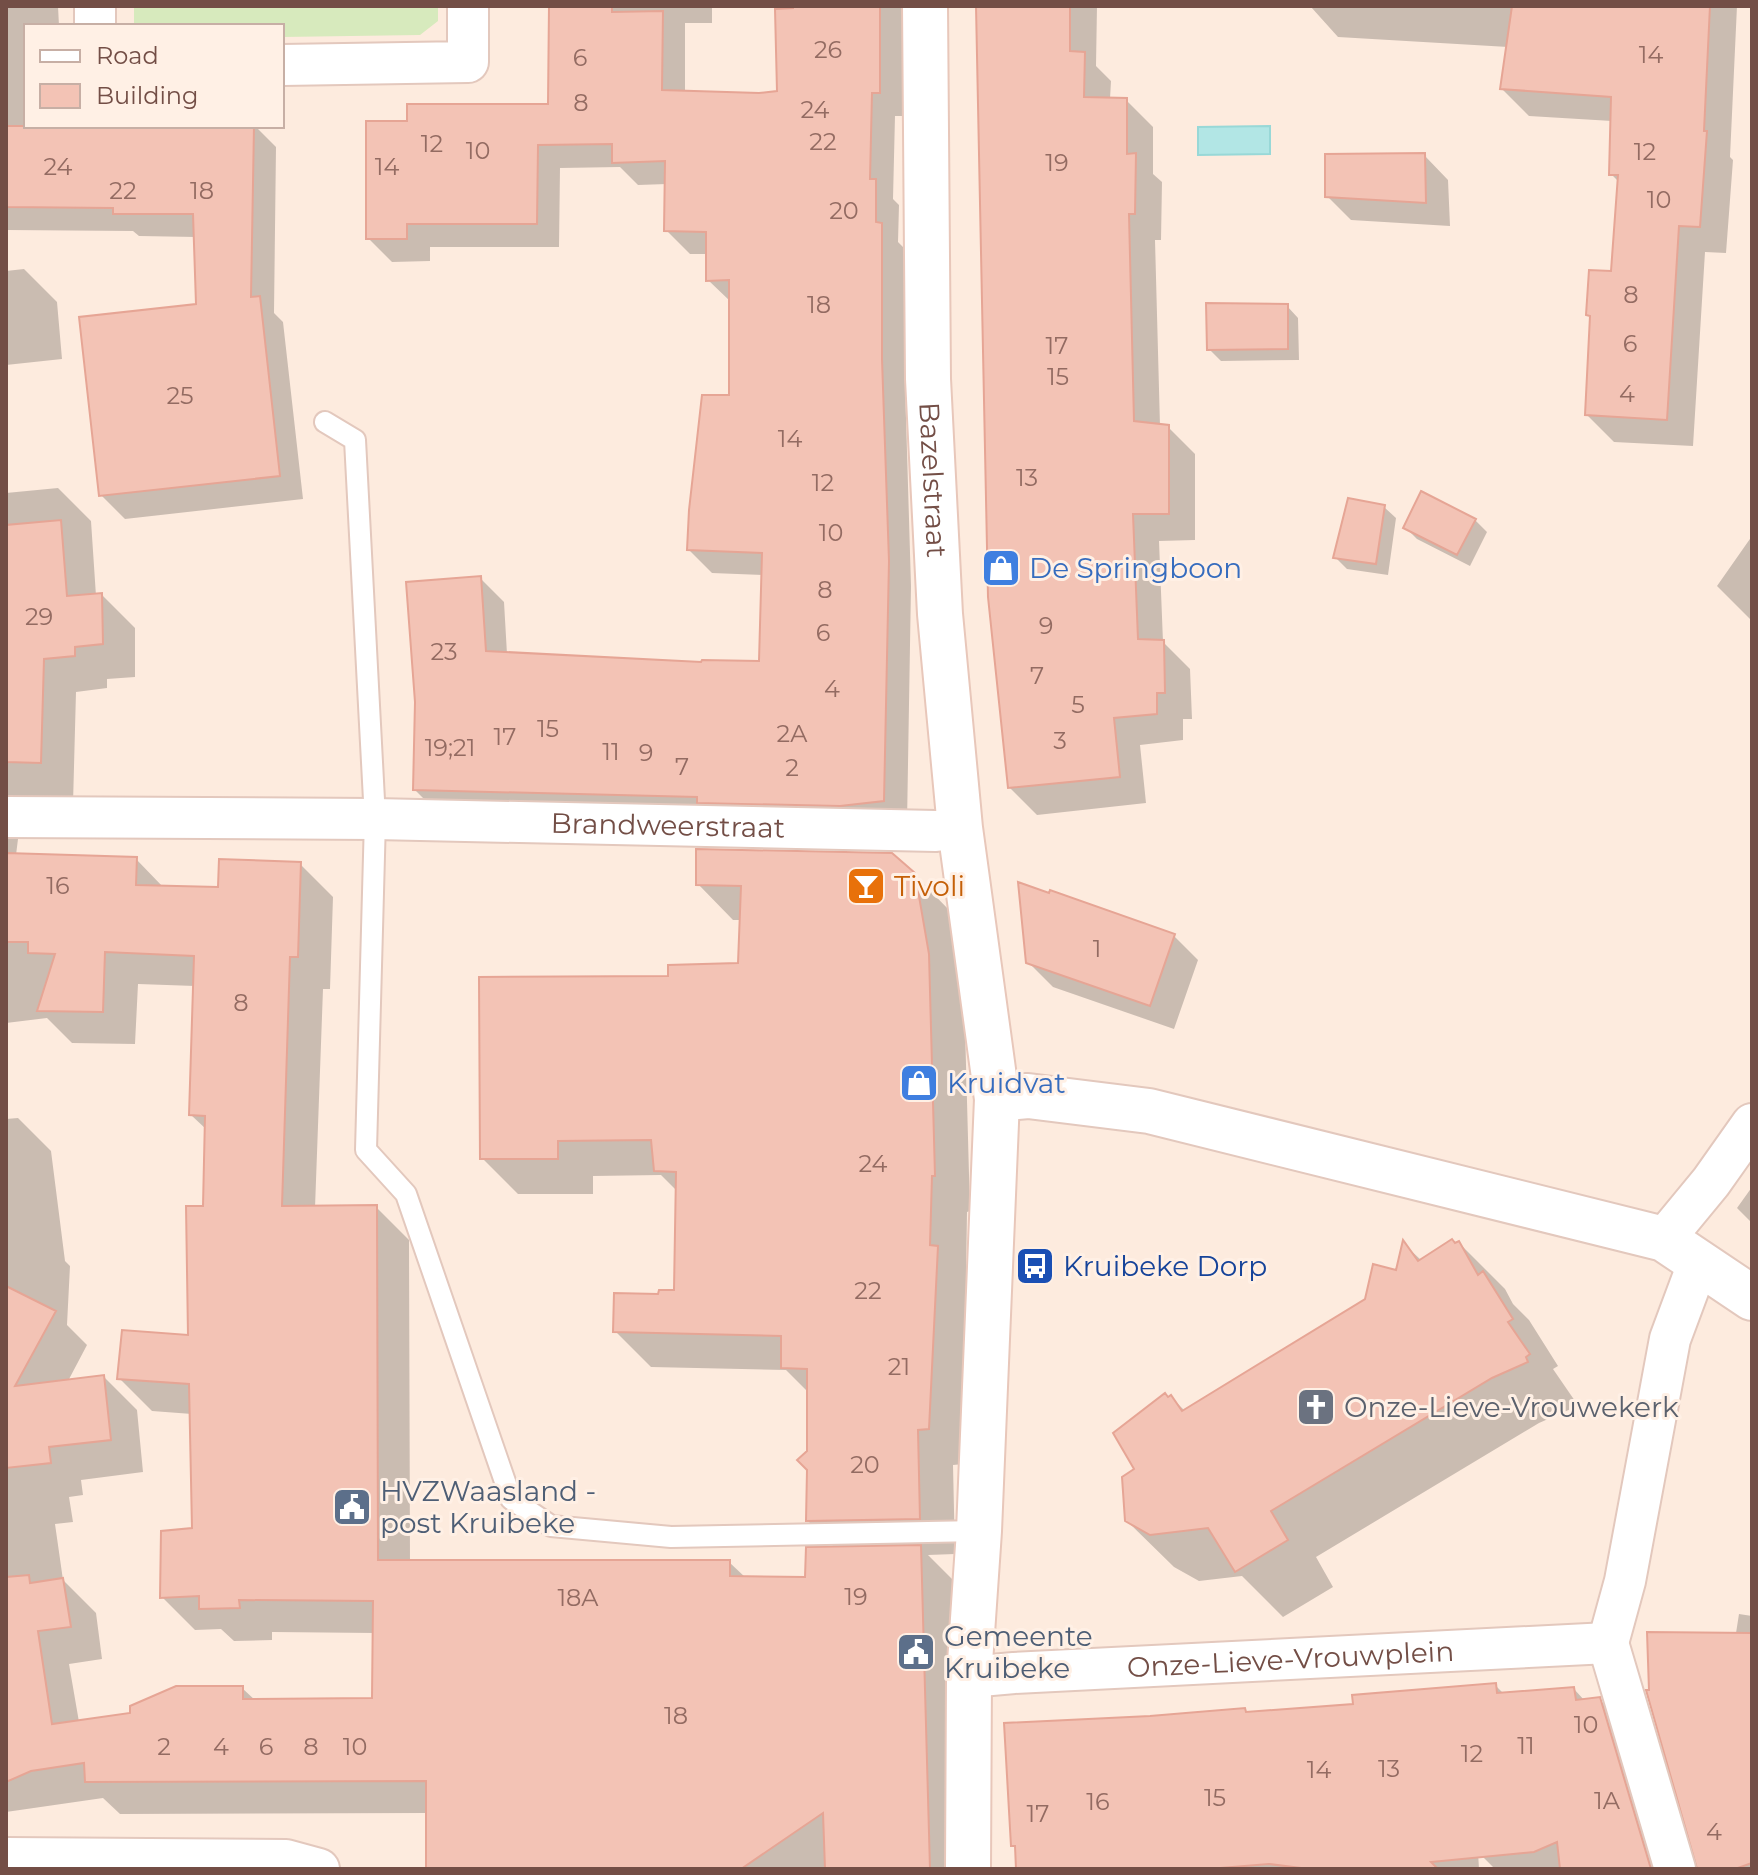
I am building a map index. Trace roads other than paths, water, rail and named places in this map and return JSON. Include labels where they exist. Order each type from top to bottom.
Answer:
[{"type":"main road","name":"Bazelstraat","points":[[925,6],[928,379],[940,614],[960,828],[997,1099]]},
{"type":"main road","points":[[968,1869],[969,1677],[979,1531],[997,1099],[1028,1096],[1149,1111],[1682,1250],[1752,1298]]},
{"type":"street","points":[[284,65],[468,62],[468,6]]},
{"type":"street","name":"Brandweerstraat","points":[[6,817],[375,819],[936,831],[960,828]]},
{"type":"street","points":[[1675,1869],[1608,1643],[1625,1581],[1670,1339],[1682,1250],[1711,1182],[1752,1124]]},
{"type":"street","name":"Onze-Lieve-Vrouwplein","points":[[969,1677],[1608,1643]]},
{"type":"street","points":[[6,1858],[286,1860],[319,1869]]},
{"type":"lane","points":[[325,422],[355,440],[375,819],[366,1150],[406,1194],[511,1499],[551,1526],[671,1537],[979,1531]]},
{"type":"water","points":[[1270,126],[1270,154],[1198,155],[1198,127]]},
{"type":"place","name":"De Springboon","points":[[1001,568]]},
{"type":"place","name":"Tivoli","points":[[866,886]]},
{"type":"place","name":"Kruidvat","points":[[919,1083]]},
{"type":"place","name":"Kruibeke Dorp","points":[[1035,1266]]},
{"type":"place","name":"Onze-Lieve-Vrouwekerk","points":[[1316,1407]]},
{"type":"place","name":"HVZWaasland - post Kruibeke","points":[[352,1507]]},
{"type":"place","name":"Gemeente Kruibeke","points":[[916,1652]]}]
